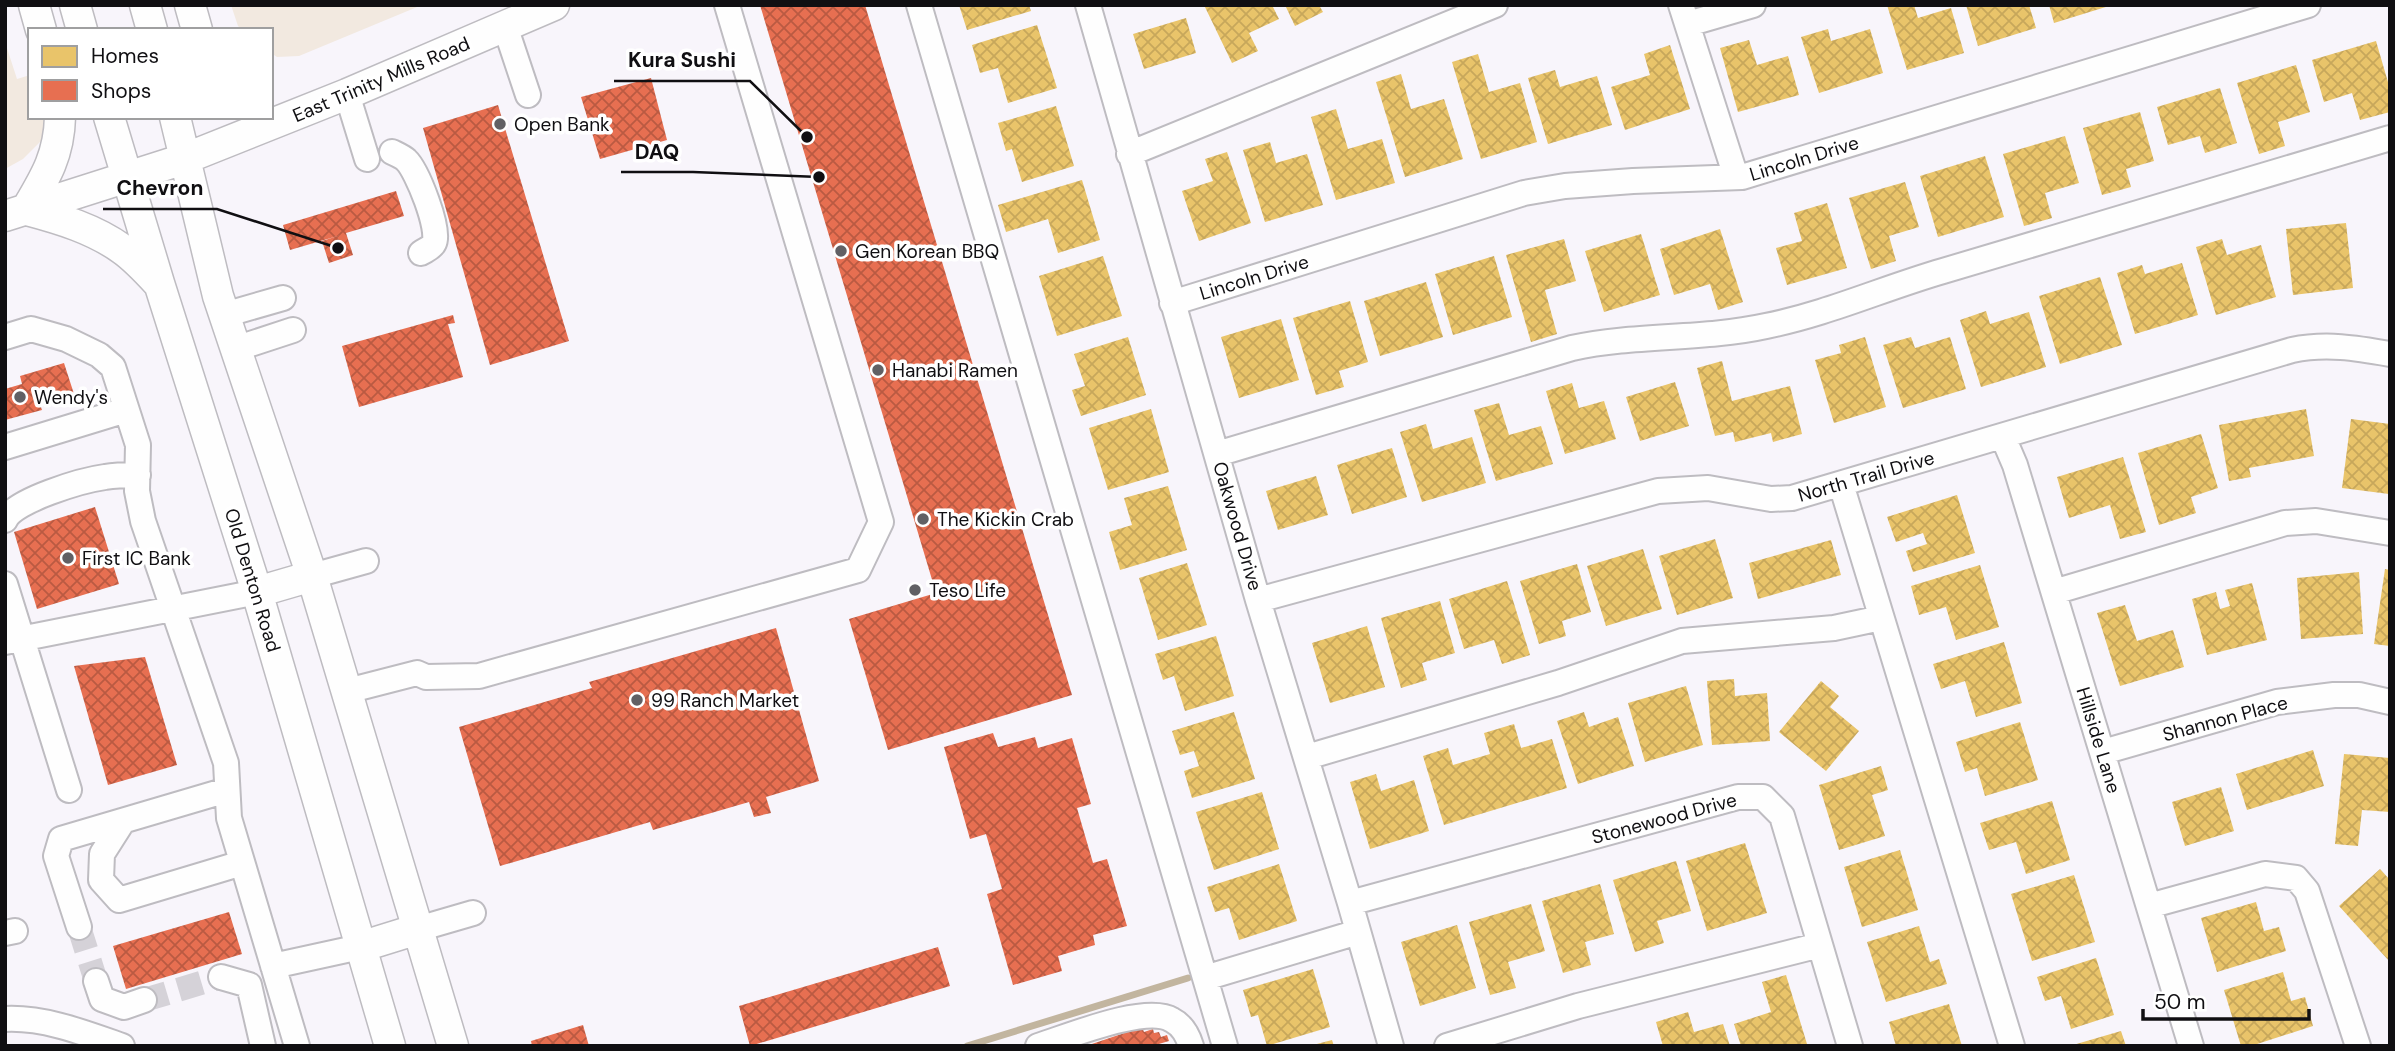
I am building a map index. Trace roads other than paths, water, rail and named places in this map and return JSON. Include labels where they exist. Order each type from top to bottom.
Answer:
[{"type":"main road","points":[[34,5],[40,28]]},
{"type":"main road","points":[[145,5],[151,28]]},
{"type":"main road","points":[[190,5],[196,28]]},
{"type":"main road","name":"East Trinity Mills Road","points":[[16,213],[184,159],[347,94],[554,5]]},
{"type":"main road","points":[[273,100],[312,108]]},
{"type":"main road","points":[[60,119],[52,165],[16,213],[68,220],[100,235],[125,250],[159,283]]},
{"type":"main road","name":"Old Denton Road","points":[[110,119],[257,592],[390,1046]]},
{"type":"main road","points":[[175,119],[224,315],[312,576],[453,1046]]},
{"type":"main road","points":[[257,592],[312,576]]},
{"type":"main road","points":[[360,947],[418,929]]},
{"type":"street","points":[[346,691],[417,673],[426,677],[479,676],[858,570],[881,522],[727,5]]},
{"type":"street","points":[[919,5],[1226,1046]]},
{"type":"street","name":"Oakwood Drive","points":[[1088,5],[1258,600],[1391,1046]]},
{"type":"street","points":[[1129,154],[1495,5]]},
{"type":"street","points":[[1736,177],[1685,15],[1753,5]]},
{"type":"street","name":"Lincoln Drive","points":[[1172,303],[1524,193],[1565,186],[1736,177],[2264,12],[2308,5]]},
{"type":"street","points":[[505,26],[528,95]]},
{"type":"street","points":[[347,94],[367,159]]},
{"type":"street","points":[[1217,454],[1572,348],[1623,339],[1724,334],[1814,314],[1883,288],[2390,138]]},
{"type":"street","points":[[392,152],[406,159],[418,176],[435,227],[436,240],[433,246],[421,253]]},
{"type":"street","points":[[224,315],[283,298]]},
{"type":"street","points":[[5,337],[31,329],[66,339],[99,355],[113,367],[138,445],[137,491],[143,521],[226,763],[229,818],[297,1046]]},
{"type":"street","points":[[235,349],[293,330]]},
{"type":"street","name":"North Trail Drive","points":[[1258,600],[1658,491],[1708,488],[1771,499],[1792,498],[2292,350],[2317,345],[2347,346],[2390,354]]},
{"type":"street","points":[[5,447],[127,410]]},
{"type":"street","name":"Hillside Lane","points":[[2003,437],[2015,466],[2054,592],[2191,1046]]},
{"type":"street","points":[[7,516],[27,500],[104,477],[138,475]]},
{"type":"street","points":[[1841,484],[2012,1046]]},
{"type":"street","points":[[2054,592],[2285,523],[2316,521],[2390,533]]},
{"type":"street","points":[[312,576],[366,561]]},
{"type":"street","points":[[5,584],[13,640],[69,790]]},
{"type":"street","points":[[13,640],[257,592]]},
{"type":"street","points":[[1307,758],[1558,683],[1682,641],[1835,628],[1881,618]]},
{"type":"street","name":"Shannon Place","points":[[2103,752],[2277,702],[2347,695],[2390,702]]},
{"type":"street","points":[[79,928],[56,856],[61,839],[227,790]]},
{"type":"street","name":"Stonewood Drive","points":[[1350,903],[1738,797],[1763,797],[1782,816],[1850,1046]]},
{"type":"street","points":[[123,821],[102,854],[101,880],[119,900],[242,863]]},
{"type":"street","points":[[2149,906],[2265,874],[2296,878],[2307,891],[2358,1046]]},
{"type":"street","points":[[418,929],[473,913]]},
{"type":"street","points":[[1205,978],[1359,932]]},
{"type":"street","points":[[1447,1046],[1578,1006],[1820,946]]},
{"type":"street","points":[[273,965],[360,947]]},
{"type":"street","points":[[221,977],[248,985],[261,1036]]},
{"type":"street","points":[[96,981],[102,999],[124,1007],[144,1000]]},
{"type":"street","points":[[1038,1046],[1121,1020],[1150,1015],[1172,1019],[1188,1035],[1191,1046]]},
{"type":"street","points":[[5,1020],[18,1019],[77,1030],[122,1046]]},
{"type":"waterway","points":[[967,1046],[1188,978]]},
{"type":"tunnel","points":[[79,927],[96,981]]},
{"type":"tunnel","points":[[144,1000],[221,977]]},
{"type":"place","name":"Open Bank","points":[[500,124]]},
{"type":"place","name":"Kura Sushi","points":[[807,137]]},
{"type":"place","name":"DAQ","points":[[819,177]]},
{"type":"place","name":"Chevron","points":[[338,248]]},
{"type":"place","name":"Gen Korean BBQ","points":[[841,251]]},
{"type":"place","name":"Hanabi Ramen","points":[[878,370]]},
{"type":"place","name":"Wendy's","points":[[20,397]]},
{"type":"place","name":"The Kickin Crab","points":[[923,519]]},
{"type":"place","name":"First IC Bank","points":[[68,558]]},
{"type":"place","name":"Teso Life","points":[[915,590]]},
{"type":"place","name":"99 Ranch Market","points":[[637,700]]}]
